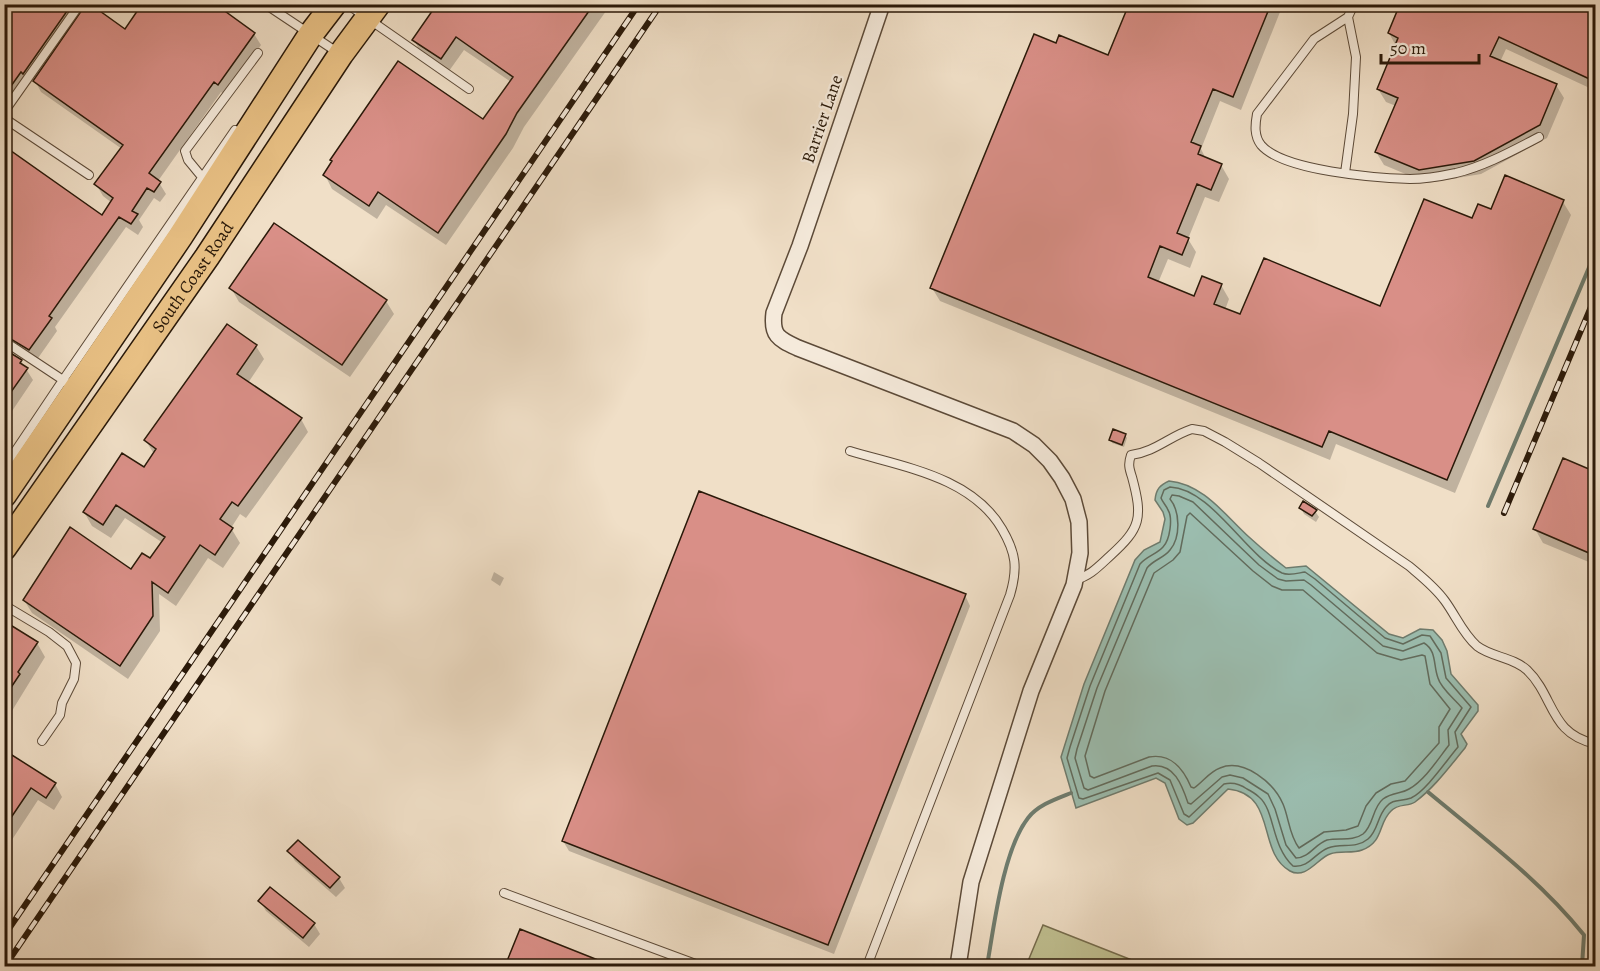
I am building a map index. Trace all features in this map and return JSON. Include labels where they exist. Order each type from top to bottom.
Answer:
[{"type":"highway","name":"South Coast Road","points":[[4,495],[69,384],[180,237],[308,33],[334,4]]},
{"type":"highway","name":"South Coast Road","points":[[4,548],[207,257],[341,54],[373,12]]},
{"type":"highway","points":[[180,237],[207,257]]},
{"type":"street","name":"Barrier Lane","points":[[882,4],[800,246],[774,313],[772,324],[775,334],[782,341],[798,348],[1013,431],[1034,445],[1050,461],[1073,499],[1079,522],[1080,553],[1075,580]]},
{"type":"street","points":[[958,966],[971,882],[1030,692],[1075,580]]},
{"type":"lane","points":[[4,112],[80,4]]},
{"type":"lane","points":[[265,4],[341,54]]},
{"type":"lane","points":[[347,4],[373,12],[469,88]]},
{"type":"lane","points":[[1354,4],[1348,17],[1314,39],[1257,114],[1255,130],[1260,144],[1272,154],[1295,164],[1345,173],[1412,179],[1456,173],[1496,159],[1539,137]]},
{"type":"lane","points":[[1345,173],[1353,114],[1356,57],[1348,17]]},
{"type":"lane","points":[[265,88],[308,33]]},
{"type":"lane","points":[[202,177],[188,159],[185,151],[258,53]]},
{"type":"lane","points":[[4,118],[89,175]]},
{"type":"lane","points":[[4,468],[69,384],[202,177],[238,126]]},
{"type":"lane","points":[[4,341],[69,384]]},
{"type":"lane","points":[[1075,580],[1087,577],[1134,532],[1139,513],[1128,463],[1131,455],[1150,451],[1192,429],[1204,431],[1259,463],[1409,566],[1431,585],[1478,647],[1526,669],[1562,726],[1573,737],[1596,744]]},
{"type":"lane","points":[[850,451],[926,474],[969,493],[988,509],[999,523],[1011,544],[1015,561],[1015,577],[1010,595],[867,966]]},
{"type":"lane","points":[[4,605],[68,646],[76,663],[74,679],[62,703],[60,715],[42,741]]},
{"type":"lane","points":[[504,893],[701,966]]},
{"type":"green space","points":[[1043,925],[1147,966],[1026,966]]},
{"type":"water","points":[[1169,481],[1181,483],[1203,494],[1286,568],[1306,566],[1389,634],[1403,638],[1420,629],[1433,630],[1442,640],[1447,651],[1451,674],[1478,705],[1478,711],[1461,734],[1467,744],[1465,748],[1422,796],[1412,803],[1391,811],[1369,847],[1358,851],[1330,854],[1307,871],[1296,873],[1280,862],[1273,851],[1261,812],[1254,801],[1244,793],[1228,789],[1193,823],[1187,825],[1179,819],[1165,783],[1156,778],[1076,808],[1061,757],[1084,684],[1135,560],[1144,550],[1160,542],[1165,519],[1155,500],[1156,493],[1163,484]]},
{"type":"building","points":[[4,4],[72,4],[23,74],[21,72],[4,96]]},
{"type":"building","points":[[86,4],[90,4],[125,29],[142,4],[215,4],[255,33],[218,85],[214,82],[149,173],[161,182],[154,192],[147,188],[132,211],[138,214],[131,224],[119,217],[49,316],[52,318],[29,350],[4,335],[4,146],[102,215],[113,198],[94,184],[123,145],[33,81]]},
{"type":"building","points":[[437,4],[594,4],[517,113],[506,134],[438,233],[378,192],[369,206],[323,175],[332,161],[330,160],[398,61],[483,119],[513,77],[456,37],[441,59],[412,40]]},
{"type":"building","points":[[1129,4],[1271,4],[1233,97],[1213,89],[1191,142],[1201,146],[1198,154],[1222,164],[1211,190],[1197,184],[1177,233],[1189,238],[1182,255],[1160,246],[1148,277],[1194,296],[1202,276],[1222,284],[1214,304],[1240,314],[1264,258],[1380,306],[1424,199],[1472,218],[1478,204],[1491,209],[1505,175],[1564,200],[1447,480],[1329,431],[1322,447],[930,288],[1034,34],[1056,43],[1059,35],[1108,55]]},
{"type":"building","points":[[1400,4],[1596,4],[1596,82],[1499,37],[1490,56],[1557,84],[1540,125],[1474,161],[1419,170],[1375,152],[1398,98],[1377,89],[1398,38],[1388,33]]},
{"type":"building","points":[[274,223],[387,300],[342,365],[229,288]]},
{"type":"building","points":[[227,324],[257,345],[237,374],[302,418],[238,506],[232,502],[220,519],[233,528],[215,555],[200,545],[168,593],[152,582],[153,616],[120,666],[23,600],[70,527],[131,569],[142,553],[150,558],[165,537],[116,505],[103,525],[83,512],[122,453],[144,467],[156,449],[144,440]]},
{"type":"building","points":[[4,349],[22,360],[20,363],[28,368],[4,402]]},
{"type":"building","points":[[1113,429],[1126,434],[1122,445],[1109,440]]},
{"type":"building","points":[[1563,458],[1596,472],[1596,556],[1533,529]]},
{"type":"building","points":[[699,491],[966,594],[828,945],[562,841]]},
{"type":"building","points":[[1303,501],[1317,510],[1312,516],[1299,508]]},
{"type":"building","points":[[4,621],[38,642],[4,698]]},
{"type":"building","points":[[4,750],[56,783],[46,798],[31,788],[4,828]]},
{"type":"building","points":[[298,840],[340,877],[330,888],[287,851]]},
{"type":"building","points":[[270,887],[315,923],[303,938],[258,901]]},
{"type":"building","points":[[520,929],[613,966],[505,966]]},
{"type":"waterway","points":[[1488,506],[1596,251]]},
{"type":"waterway","points":[[1428,792],[1509,859],[1567,915],[1584,935],[1582,966]]},
{"type":"waterway","points":[[987,966],[996,910],[1006,868],[1019,832],[1037,809],[1071,793]]},
{"type":"railway","points":[[4,936],[639,4]]},
{"type":"railway","points":[[5,966],[661,4]]},
{"type":"railway","points":[[1504,513],[1596,295]]}]
